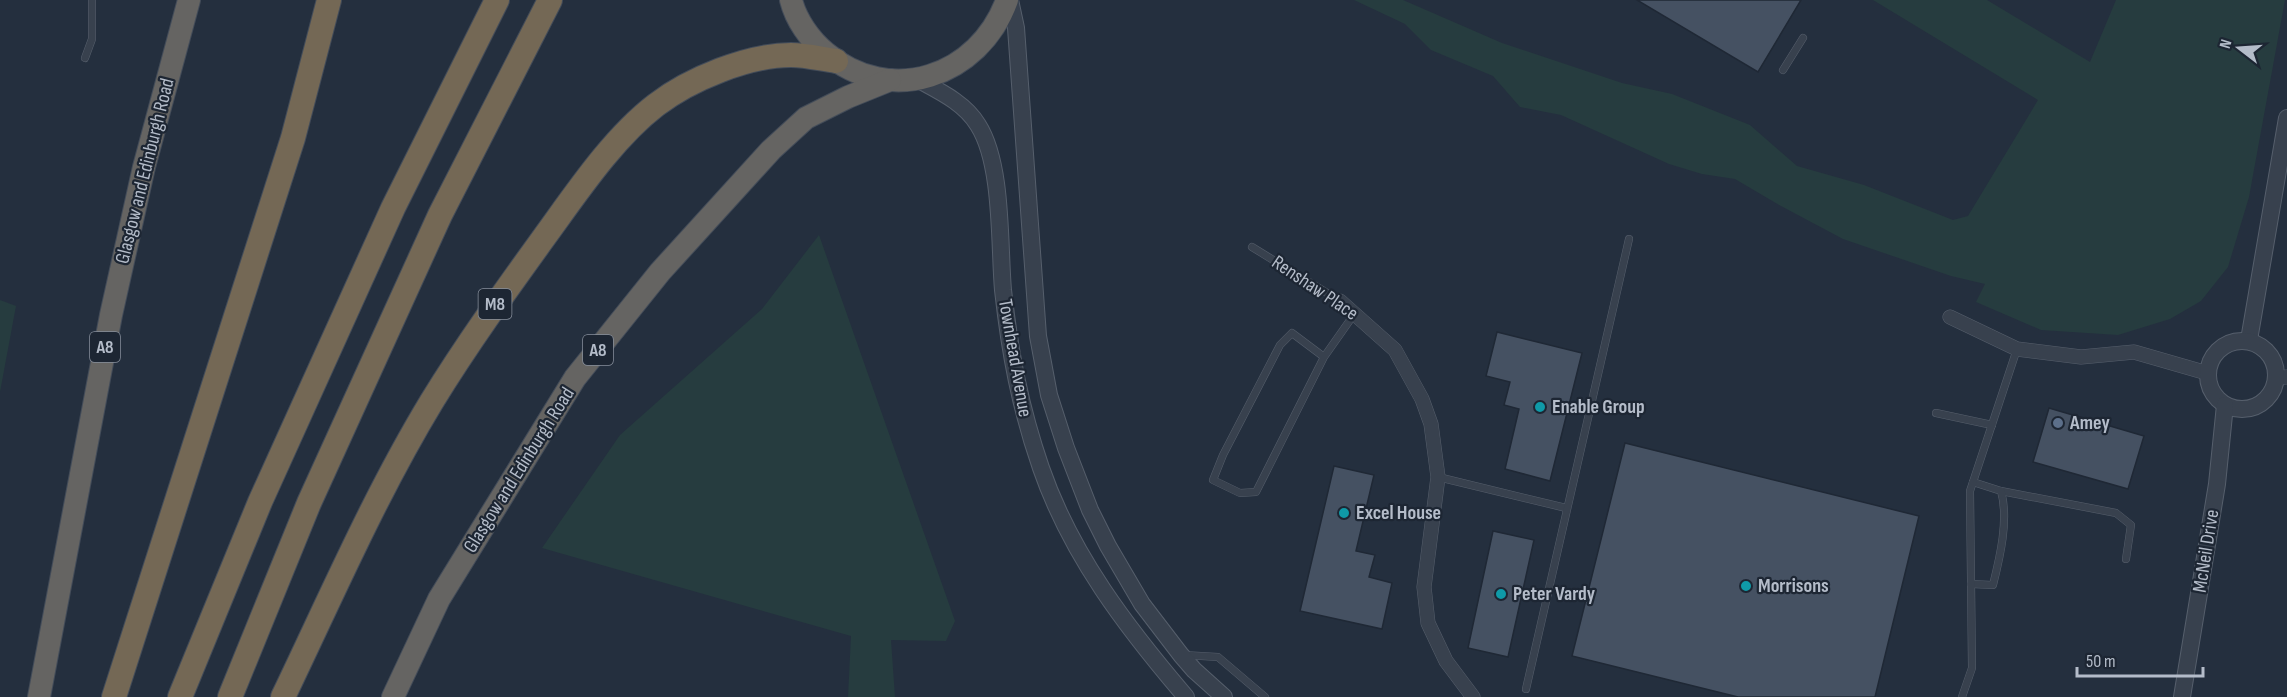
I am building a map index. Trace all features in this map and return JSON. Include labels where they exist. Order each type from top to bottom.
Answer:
[{"type":"highway","name":"Glasgow and Edinburgh Road","points":[[39,697],[111,315],[144,167],[189,0]]},
{"type":"highway","points":[[114,697],[293,138],[329,0]]},
{"type":"highway","points":[[180,697],[260,502],[383,230],[497,0]]},
{"type":"highway","points":[[230,697],[309,503],[440,215],[550,0]]},
{"type":"highway","points":[[791,0],[802,27],[817,46],[836,62],[853,71],[890,80],[917,79],[938,74],[958,64],[990,35],[1009,0]]},
{"type":"highway","name":"M8","points":[[284,697],[378,499],[432,401],[496,303],[619,140],[657,104],[705,76],[757,60],[791,55],[836,62]]},
{"type":"highway","name":"Glasgow and Edinburgh Road","points":[[393,697],[439,599],[575,378],[660,272],[771,150],[806,118],[848,97],[890,80]]},
{"type":"street","name":"Townhead Avenue","points":[[1009,0],[1016,28],[1038,336],[1049,395],[1090,510],[1143,604],[1194,670],[1224,697]]},
{"type":"street","name":"Townhead Avenue","points":[[917,79],[959,103],[978,123],[987,142],[994,176],[1009,341],[1020,404],[1042,470],[1068,532],[1104,594],[1149,654],[1186,697]]},
{"type":"street","points":[[2249,340],[2287,118]]},
{"type":"street","name":"Renshaw Place","points":[[1340,301],[1395,350],[1422,399],[1431,424],[1437,477],[1424,587],[1428,623],[1446,661],[1473,697]]},
{"type":"street","points":[[1950,317],[2017,349],[2081,357],[2134,352],[2207,373]]},
{"type":"street","points":[[2249,340],[2263,347],[2282,378],[2270,396],[2255,407],[2243,409],[2225,405],[2211,392],[2207,373],[2215,352],[2224,345],[2249,340]]},
{"type":"street","name":"McNeil Drive","points":[[2182,697],[2217,484],[2225,405]]},
{"type":"lane","points":[[85,58],[92,39],[92,0]]},
{"type":"lane","points":[[1783,70],[1803,38]]},
{"type":"lane","points":[[1526,689],[1629,239]]},
{"type":"lane","name":"Renshaw Place","points":[[1252,247],[1340,301]]},
{"type":"lane","points":[[1324,357],[1292,333],[1280,345],[1223,455],[1214,480],[1240,493],[1256,492],[1324,357],[1355,313]]},
{"type":"lane","points":[[1962,697],[1972,668],[1970,491],[2017,349]]},
{"type":"lane","points":[[1936,413],[1992,425]]},
{"type":"lane","points":[[1437,477],[1566,508]]},
{"type":"lane","points":[[1973,482],[2001,491],[2116,513],[2131,525],[2126,559]]},
{"type":"lane","points":[[1971,584],[1993,585],[1998,568],[2005,503],[2001,491]]},
{"type":"lane","points":[[1181,655],[1218,657],[1265,697]]},
{"type":"green space","points":[[1354,0],[1403,0],[1502,43],[1622,83],[1672,94],[1750,125],[1797,166],[1864,185],[1953,220],[1968,216],[2038,100],[1873,0],[1987,0],[2090,62],[2116,0],[2285,0],[2249,197],[2228,267],[2201,301],[2170,319],[2118,335],[2041,330],[1976,302],[1985,284],[1951,276],[1843,239],[1735,179],[1702,174],[1669,164],[1561,115],[1520,107],[1493,76],[1431,50],[1405,24]]},
{"type":"green space","points":[[819,235],[955,621],[946,641],[891,640],[895,697],[848,697],[851,636],[542,548],[620,435],[762,309]]},
{"type":"green space","points":[[0,300],[16,306],[0,392]]},
{"type":"building","points":[[1637,0],[1801,0],[1758,72]]},
{"type":"building","name":"Enable Group","points":[[1497,332],[1582,353],[1550,481],[1505,469],[1519,409],[1504,405],[1510,382],[1486,376]]},
{"type":"building","points":[[2049,408],[2144,436],[2128,489],[2033,462]]},
{"type":"building","name":"Morrisons","points":[[1625,443],[1919,516],[1875,697],[1738,697],[1572,656]]},
{"type":"building","name":"Excel House","points":[[1334,466],[1374,475],[1356,551],[1375,555],[1369,577],[1392,583],[1382,629],[1300,611]]},
{"type":"building","name":"Peter Vardy","points":[[1493,531],[1534,540],[1508,657],[1468,648]]},
{"type":"place","name":"Enable Group","points":[[1540,407]]},
{"type":"place","name":"Amey","points":[[2058,423]]},
{"type":"place","name":"Excel House","points":[[1344,513]]},
{"type":"place","name":"Morrisons","points":[[1746,586]]},
{"type":"place","name":"Peter Vardy","points":[[1501,594]]}]
